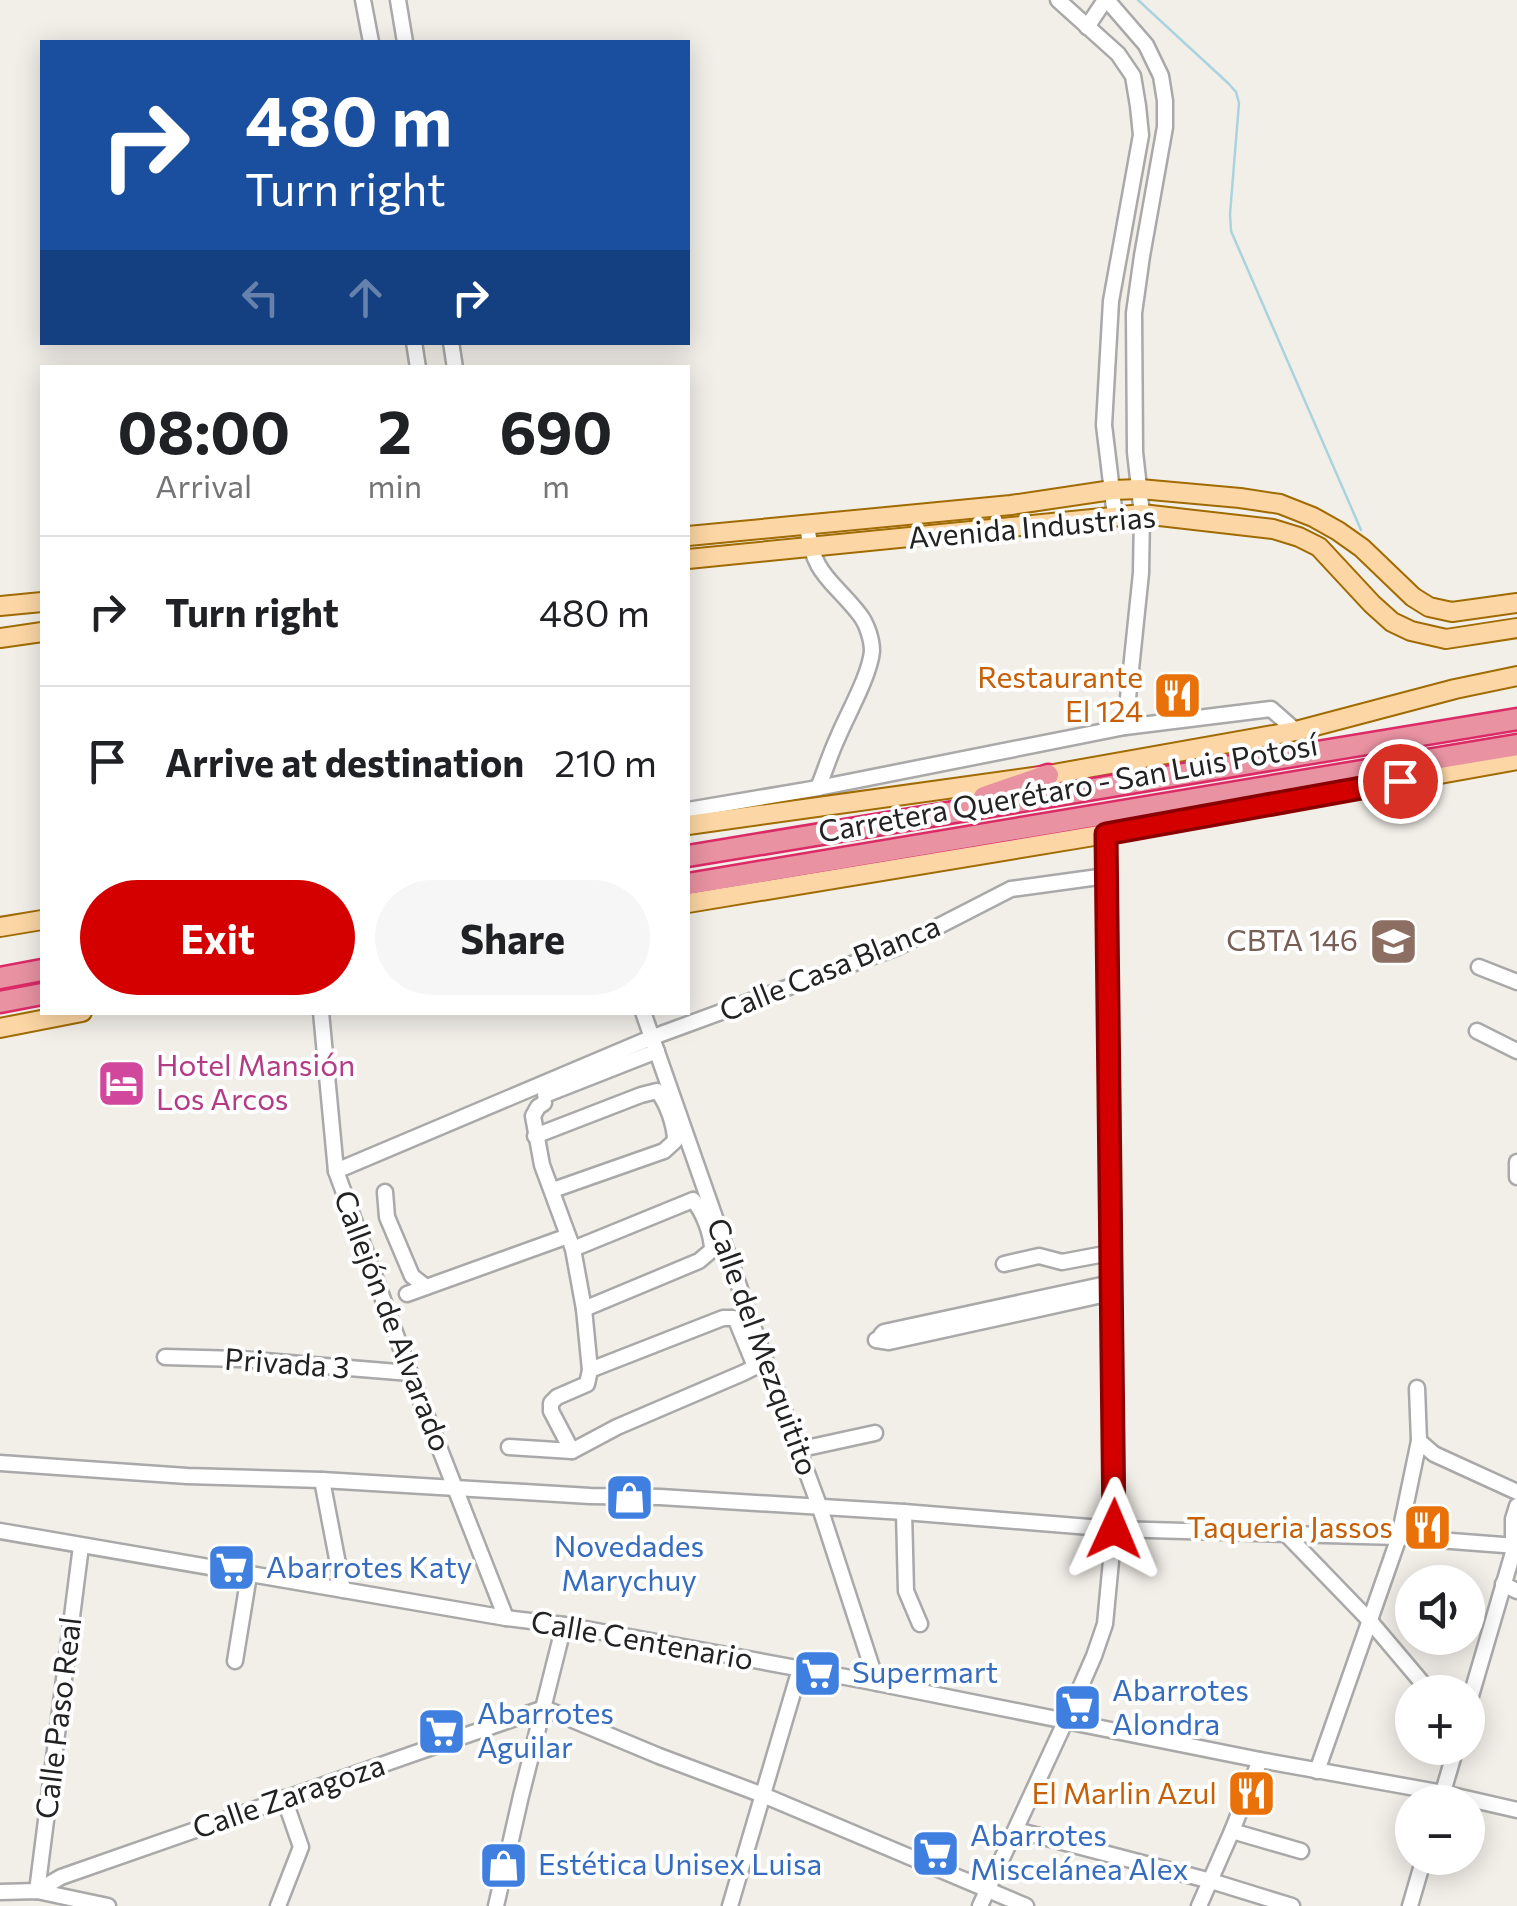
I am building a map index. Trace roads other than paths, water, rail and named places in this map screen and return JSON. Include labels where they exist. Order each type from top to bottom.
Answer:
[{"type":"highway","name":"Carretera Querétaro - San Luis Potosí","points":[[690,856],[1517,719]]},
{"type":"highway","name":"Carretera Querétaro - San Luis Potosí","points":[[691,884],[1517,745]]},
{"type":"highway","points":[[931,816],[1048,775]]},
{"type":"highway","points":[[0,978],[40,970]]},
{"type":"highway","points":[[0,1002],[40,995]]},
{"type":"main road","name":"Avenida Industrias","points":[[690,536],[1011,505],[1140,488],[1280,504],[1313,517],[1362,548],[1413,597],[1429,607],[1452,612],[1517,603]]},
{"type":"main road","name":"Avenida Industrias","points":[[690,559],[1142,514],[1273,530],[1299,537],[1319,547],[1392,622],[1412,631],[1446,638],[1517,628]]},
{"type":"main road","points":[[0,606],[40,602]]},
{"type":"main road","points":[[0,638],[40,632]]},
{"type":"main road","points":[[690,825],[1048,775],[1296,730],[1517,676]]},
{"type":"main road","points":[[690,903],[1106,834],[1517,760]]},
{"type":"main road","points":[[0,927],[40,920]]},
{"type":"main road","points":[[0,1028],[67,1015]]},
{"type":"street","points":[[364,0],[371,40]]},
{"type":"street","points":[[398,0],[405,40]]},
{"type":"street","points":[[1058,0],[1118,54],[1132,76],[1140,135],[1111,300],[1104,425],[1116,516]]},
{"type":"street","points":[[1087,27],[1106,0],[1146,45],[1161,76],[1165,101],[1165,127],[1134,313],[1135,452],[1142,514],[1125,727]]},
{"type":"street","points":[[807,525],[810,548],[821,572],[862,618],[872,652],[860,691],[818,788]]},
{"type":"street","points":[[690,810],[1125,727],[1271,709],[1296,730]]},
{"type":"street","points":[[980,1906],[1066,1720],[1105,1624],[1114,1529],[1106,834]]},
{"type":"street","name":"Calle Casa Blanca","points":[[544,1094],[655,1044],[898,948],[1011,889],[1106,876]]},
{"type":"street","points":[[1479,967],[1517,982]]},
{"type":"street","name":"Callejón de Alvarado","points":[[321,1015],[336,1171],[506,1618]]},
{"type":"street","name":"Calle del Mezquitito","points":[[644,1015],[820,1508],[877,1683]]},
{"type":"street","points":[[1476,1031],[1517,1051]]},
{"type":"street","points":[[536,1132],[656,1092],[662,1097],[676,1134],[664,1150],[552,1190]]},
{"type":"street","points":[[336,1171],[544,1094],[546,1112],[536,1132],[542,1165],[570,1243],[584,1308],[589,1377]]},
{"type":"street","points":[[1517,1162],[1517,1177]]},
{"type":"street","points":[[385,1192],[387,1217],[412,1276],[426,1288]]},
{"type":"street","points":[[407,1294],[693,1200],[712,1250],[699,1261],[584,1308]]},
{"type":"street","points":[[1004,1264],[1039,1256],[1062,1262],[1110,1253]]},
{"type":"street","points":[[878,1340],[884,1332],[917,1330],[1111,1288]]},
{"type":"street","points":[[509,1447],[572,1452],[616,1428],[753,1368],[736,1320],[723,1318],[589,1377],[557,1397],[551,1410],[572,1452]]},
{"type":"street","name":"Privada 3","points":[[165,1357],[410,1373]]},
{"type":"street","points":[[1317,1771],[1399,1537],[1419,1442],[1417,1388]]},
{"type":"street","points":[[797,1450],[876,1432]]},
{"type":"street","points":[[1419,1442],[1434,1454],[1517,1492]]},
{"type":"street","points":[[0,1462],[187,1476],[660,1497],[1114,1529],[1284,1532],[1516,1544]]},
{"type":"street","points":[[322,1480],[343,1590]]},
{"type":"street","points":[[1479,1675],[1510,1588],[1517,1506]]},
{"type":"street","points":[[904,1512],[906,1592],[920,1624]]},
{"type":"street","name":"Calle Centenario","points":[[0,1531],[564,1625],[1066,1720],[1395,1788]]},
{"type":"street","points":[[1284,1532],[1416,1675]]},
{"type":"street","name":"Calle Paso Real","points":[[37,1890],[81,1546]]},
{"type":"street","points":[[234,1661],[250,1575]]},
{"type":"street","points":[[496,1906],[564,1625]]},
{"type":"street","points":[[730,1906],[800,1669]]},
{"type":"street","points":[[544,1708],[1026,1906]]},
{"type":"street","name":"Calle Zaragoza","points":[[37,1890],[61,1876],[544,1708]]},
{"type":"street","points":[[1199,1906],[1260,1760]]},
{"type":"street","points":[[278,1906],[301,1846],[284,1798]]},
{"type":"street","name":"Calle Centenario","points":[[1485,1805],[1517,1810]]},
{"type":"street","points":[[1016,1830],[1292,1906]]},
{"type":"street","points":[[1232,1831],[1300,1851]]},
{"type":"street","points":[[1410,1906],[1419,1875]]},
{"type":"street","points":[[0,1892],[37,1890],[108,1906]]},
{"type":"waterway","points":[[1138,0],[1236,92],[1239,103],[1231,231],[1361,530]]},
{"type":"place","name":"Restaurante El 124","points":[[1178,695]]},
{"type":"place","name":"CBTA 146","points":[[1393,941]]},
{"type":"place","name":"Hotel Mansión Los Arcos","points":[[121,1083]]},
{"type":"place","name":"Novedades Marychuy","points":[[629,1498]]},
{"type":"place","name":"Taqueria Jassos","points":[[1428,1528]]},
{"type":"place","name":"Abarrotes Katy","points":[[231,1568]]},
{"type":"place","name":"Supermart","points":[[817,1673]]},
{"type":"place","name":"Abarrotes Alondra","points":[[1077,1708]]},
{"type":"place","name":"Abarrotes Aguilar","points":[[442,1731]]},
{"type":"place","name":"El Marlin Azul","points":[[1252,1794]]},
{"type":"place","name":"Abarrotes Miscelánea Alex","points":[[935,1853]]},
{"type":"place","name":"Estética Unisex Luisa","points":[[503,1865]]}]
